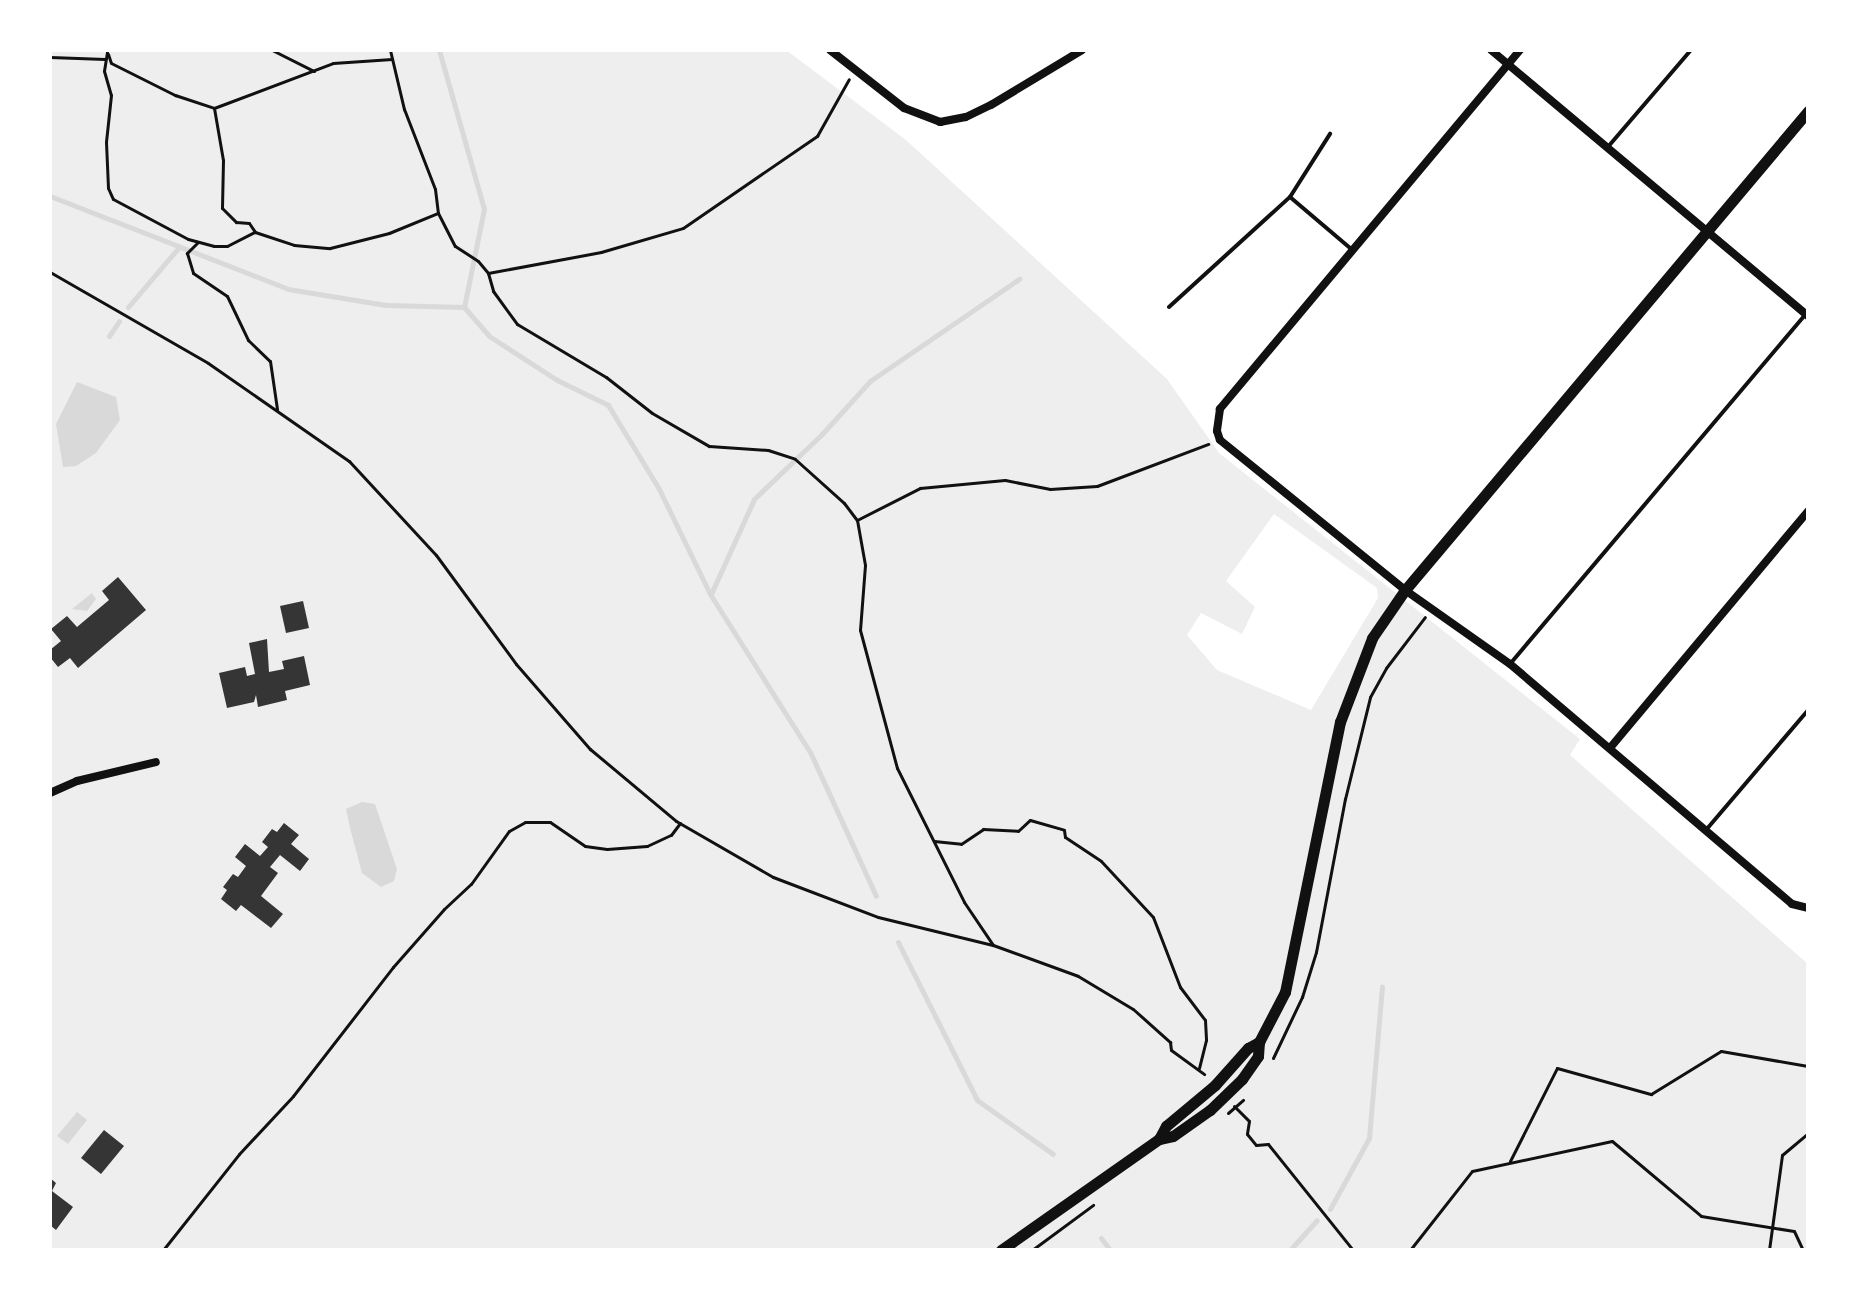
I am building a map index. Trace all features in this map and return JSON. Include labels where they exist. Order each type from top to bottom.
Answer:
[{"type":"main road","points":[[1001,1250],[1159,1139],[1173,1136],[1226,1096],[1258,1056],[1259,1042],[1285,992],[1332,755],[1348,695],[1372,638],[1405,590],[1808,111]]},
{"type":"main road","points":[[1159,1139],[1166,1126],[1215,1085],[1248,1048],[1259,1042]]},
{"type":"street","points":[[830,50],[904,108],[921,118],[940,122],[966,117],[991,105],[1082,50]]},
{"type":"street","points":[[1491,50],[1807,314]]},
{"type":"street","points":[[1520,50],[1220,409],[1216,423],[1220,440],[1405,590],[1510,664],[1792,904],[1808,908]]},
{"type":"street","points":[[1610,748],[1808,511]]},
{"type":"street","points":[[50,793],[77,781],[156,762]]},
{"type":"lane","points":[[1607,148],[1691,50]]},
{"type":"lane","points":[[1169,307],[1290,197],[1330,134]]},
{"type":"lane","points":[[1290,197],[1353,250]]},
{"type":"lane","points":[[1510,664],[1807,314]]},
{"type":"lane","points":[[1706,830],[1808,710]]},
{"type":"path","points":[[272,50],[314,71]]},
{"type":"path","points":[[390,50],[408,121],[435,189],[438,213],[455,246],[478,261],[488,273],[493,291],[517,324],[606,377],[652,413],[709,446],[768,450],[795,459],[844,503],[857,520],[865,565],[860,630],[897,768],[964,902],[993,945]]},
{"type":"path","points":[[107,51],[111,63],[175,95],[214,108],[333,63],[392,59]]},
{"type":"path","points":[[107,51],[105,59],[111,95],[106,142],[108,188],[113,199],[198,242],[227,246],[255,232]]},
{"type":"path","points":[[50,57],[105,59]]},
{"type":"path","points":[[488,273],[601,252],[683,228],[817,136],[854,70]]},
{"type":"path","points":[[214,108],[223,160],[222,208],[236,222],[249,223],[255,232],[294,245],[330,248],[389,233],[438,213]]},
{"type":"path","points":[[198,242],[187,253],[193,273],[227,296],[248,340],[270,361],[277,411]]},
{"type":"path","points":[[50,272],[208,363],[349,461],[436,555],[516,664],[590,749],[680,823],[773,877],[878,917],[993,945],[1078,976],[1133,1009],[1170,1042],[1171,1050],[1190,1067],[1199,1068],[1215,1085]]},
{"type":"path","points":[[857,520],[920,488],[1005,480],[1050,489],[1097,486],[1220,440]]},
{"type":"path","points":[[1268,1065],[1282,1046],[1316,952],[1345,799],[1370,697],[1386,668],[1431,609]]},
{"type":"path","points":[[933,840],[961,844],[983,829],[1018,831],[1030,820],[1064,830],[1065,837],[1101,861],[1153,917],[1180,987],[1205,1020],[1206,1040],[1199,1068]]},
{"type":"path","points":[[163,1250],[239,1154],[293,1096],[393,967],[444,909],[471,884],[509,831],[525,822],[550,822],[585,846],[607,849],[647,846],[671,835],[680,823]]},
{"type":"path","points":[[1509,1163],[1557,1068],[1651,1094],[1721,1051],[1808,1066]]},
{"type":"path","points":[[1226,1096],[1249,1121],[1247,1134],[1256,1145],[1268,1144],[1353,1250]]},
{"type":"path","points":[[1225,1115],[1237,1108],[1245,1097]]},
{"type":"path","points":[[1769,1250],[1782,1155],[1808,1133]]},
{"type":"path","points":[[1410,1250],[1472,1171],[1612,1141],[1701,1216],[1794,1231],[1803,1250]]},
{"type":"path","points":[[1032,1250],[1103,1198]]},
{"type":"shaded area","points":[[50,50],[786,50],[906,140],[1167,379],[1219,453],[1580,739],[1570,755],[1808,964],[1808,1250],[50,1250]],"holes":[[[1274,514],[1377,588],[1378,598],[1311,710],[1217,670],[1187,635],[1201,613],[1242,634],[1255,607],[1226,581]]]},
{"type":"shaded area","points":[[77,382],[116,397],[120,420],[96,453],[76,466],[63,467],[56,424]]},
{"type":"shaded area","points":[[92,593],[96,599],[87,611],[72,609]]},
{"type":"shaded area","points":[[362,802],[375,804],[397,869],[394,881],[381,887],[362,873],[350,828],[346,809]]},
{"type":"shaded area","points":[[77,1112],[87,1120],[68,1144],[57,1136]]},
{"type":"building","points":[[118,577],[146,610],[78,668],[70,658],[58,667],[50,657],[50,650],[61,641],[51,629],[67,616],[77,627],[109,600],[102,591]]},
{"type":"building","points":[[303,601],[309,628],[286,633],[280,606]]},
{"type":"building","points":[[267,639],[269,672],[284,669],[282,661],[304,656],[310,685],[285,691],[287,700],[258,707],[256,695],[254,702],[227,708],[219,673],[245,667],[247,676],[255,674],[249,643]]},
{"type":"building","points":[[284,823],[299,835],[291,844],[309,859],[300,871],[280,855],[270,867],[278,873],[261,896],[283,914],[271,928],[241,905],[236,911],[221,899],[227,890],[223,887],[233,874],[238,877],[246,866],[235,857],[245,844],[260,856],[268,847],[262,842],[272,829],[277,832]]},
{"type":"building","points":[[104,1130],[124,1146],[101,1174],[81,1158]]},
{"type":"building","points":[[50,1178],[56,1183],[52,1191],[73,1207],[56,1230],[50,1225]]},
{"type":"waterway","points":[[439,50],[484,209],[464,307],[489,336],[557,380],[608,405],[659,489],[710,594],[811,754],[876,896]]},
{"type":"waterway","points":[[50,196],[288,289],[386,305],[464,307]]},
{"type":"waterway","points":[[128,307],[179,247]]},
{"type":"waterway","points":[[711,594],[754,499],[822,434],[870,381],[1019,279]]},
{"type":"waterway","points":[[109,336],[119,321]]},
{"type":"waterway","points":[[898,942],[977,1100],[1053,1154]]},
{"type":"waterway","points":[[1330,1209],[1369,1138],[1382,987]]},
{"type":"waterway","points":[[1290,1250],[1317,1220]]},
{"type":"waterway","points":[[1101,1238],[1110,1250]]}]
